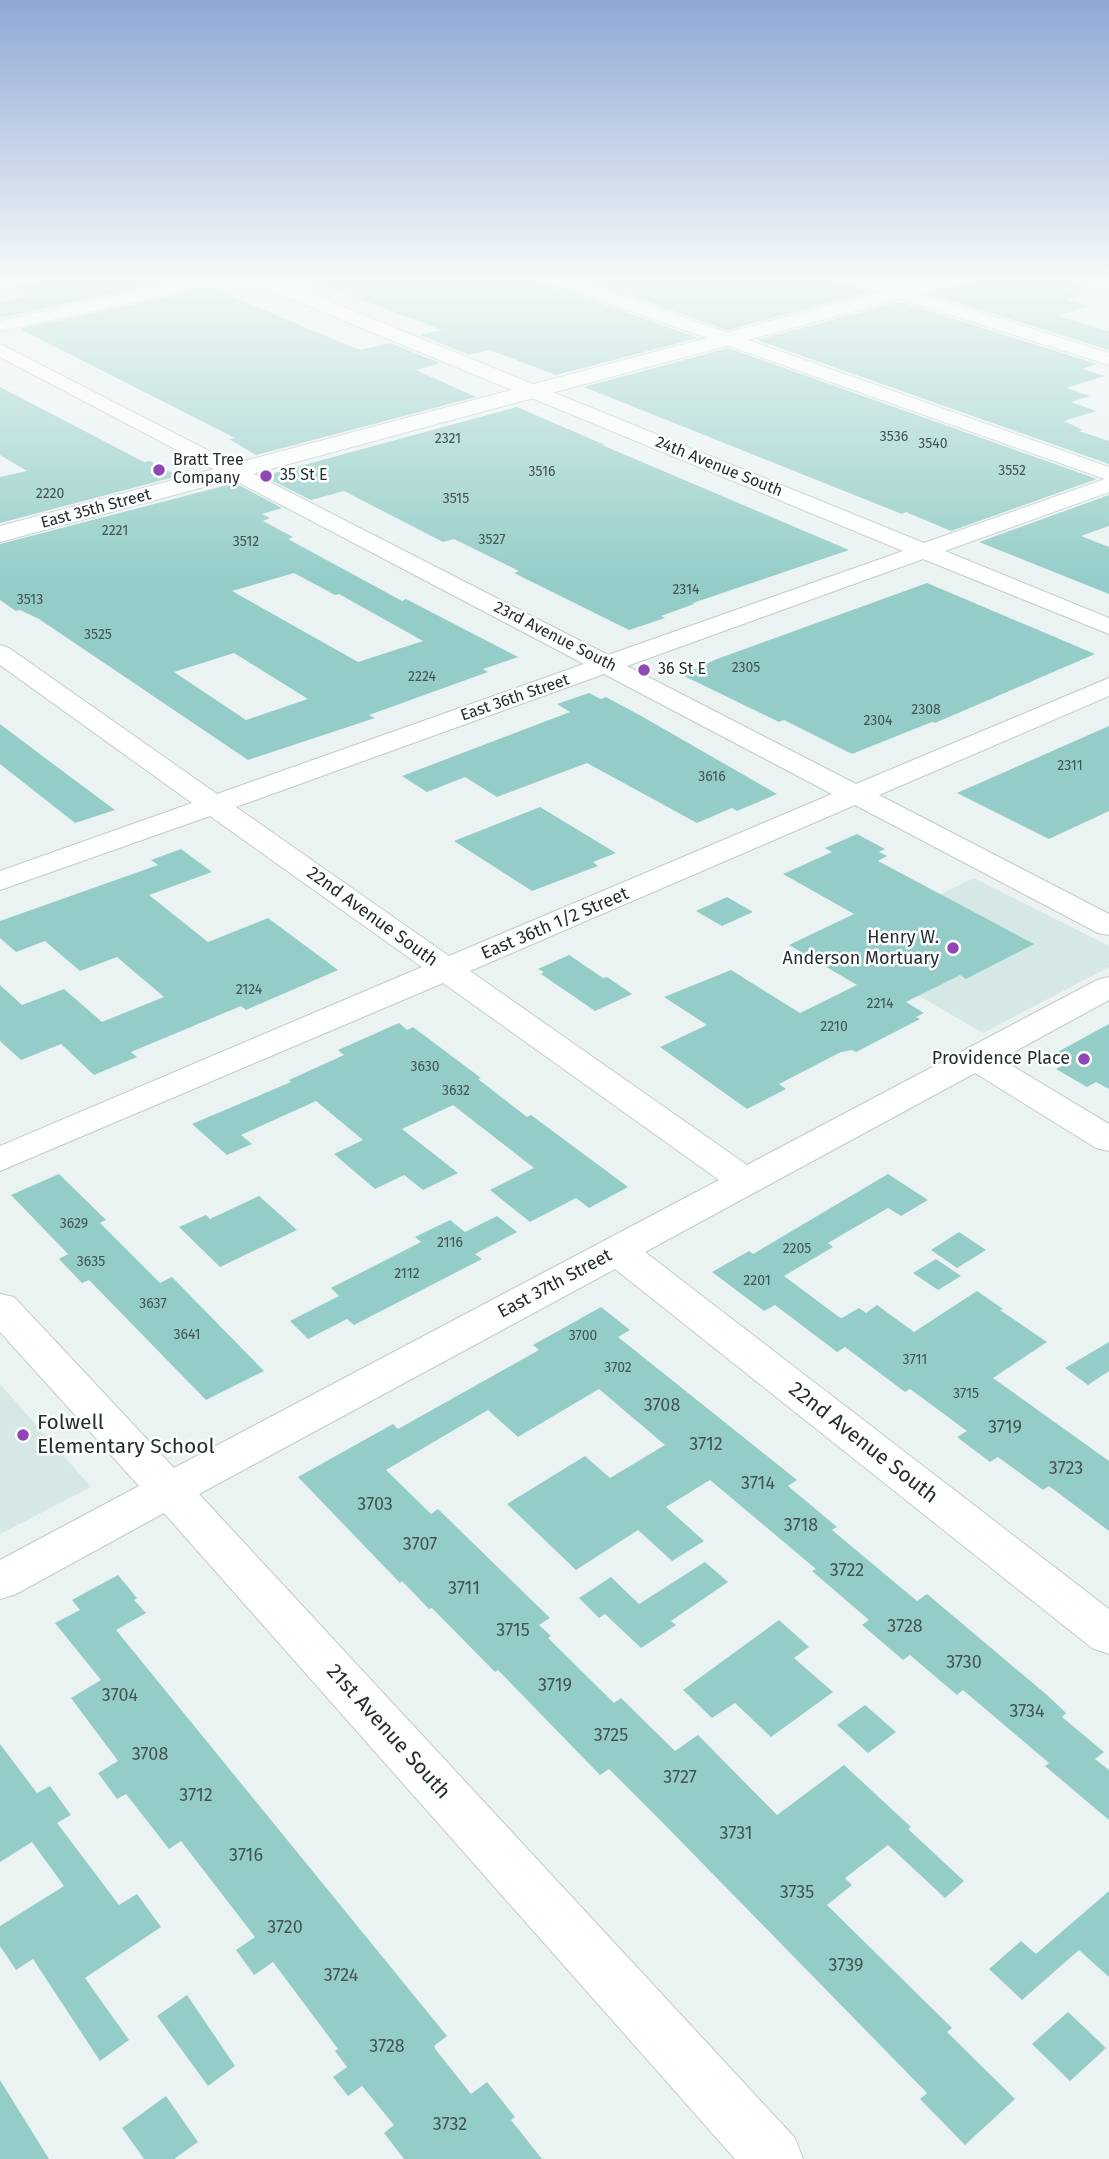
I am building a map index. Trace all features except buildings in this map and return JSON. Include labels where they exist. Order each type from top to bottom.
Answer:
[{"type":"street","name":"23rd Avenue South","points":[[52,377],[1109,926]]},
{"type":"street","name":"24th Avenue South","points":[[499,377],[1109,627]]},
{"type":"street","name":"East 35th Street","points":[[0,534],[588,377]]},
{"type":"street","points":[[832,377],[1109,474]]},
{"type":"street","name":"East 36th Street","points":[[0,881],[1109,485]]},
{"type":"street","name":"22nd Avenue South","points":[[0,653],[745,1181]]},
{"type":"street","name":"East 36th 1/2 Street","points":[[0,1160],[1109,686]]},
{"type":"street","name":"East 37th Street","points":[[0,1581],[1109,987]]},
{"type":"street","points":[[975,1058],[1109,1140]]},
{"type":"street","name":"22nd Avenue South","points":[[618,1251],[1109,1635]]},
{"type":"street","name":"21st Avenue South","points":[[0,1307],[774,2159]]},
{"type":"shaded area","points":[[974,878],[1109,946],[1109,967],[983,1033],[833,946]]},
{"type":"shaded area","name":"Folwell Elementary School","points":[[0,1384],[91,1487],[0,1534]]},
{"type":"place","name":"Bratt Tree Company","points":[[159,470]]},
{"type":"place","name":"35 St E","points":[[266,476]]},
{"type":"place","name":"36 St E","points":[[644,670]]},
{"type":"place","name":"Henry W. Anderson Mortuary","points":[[953,948]]},
{"type":"place","name":"Providence Place","points":[[1084,1059]]},
{"type":"place","name":"Folwell Elementary School","points":[[23,1435]]}]
